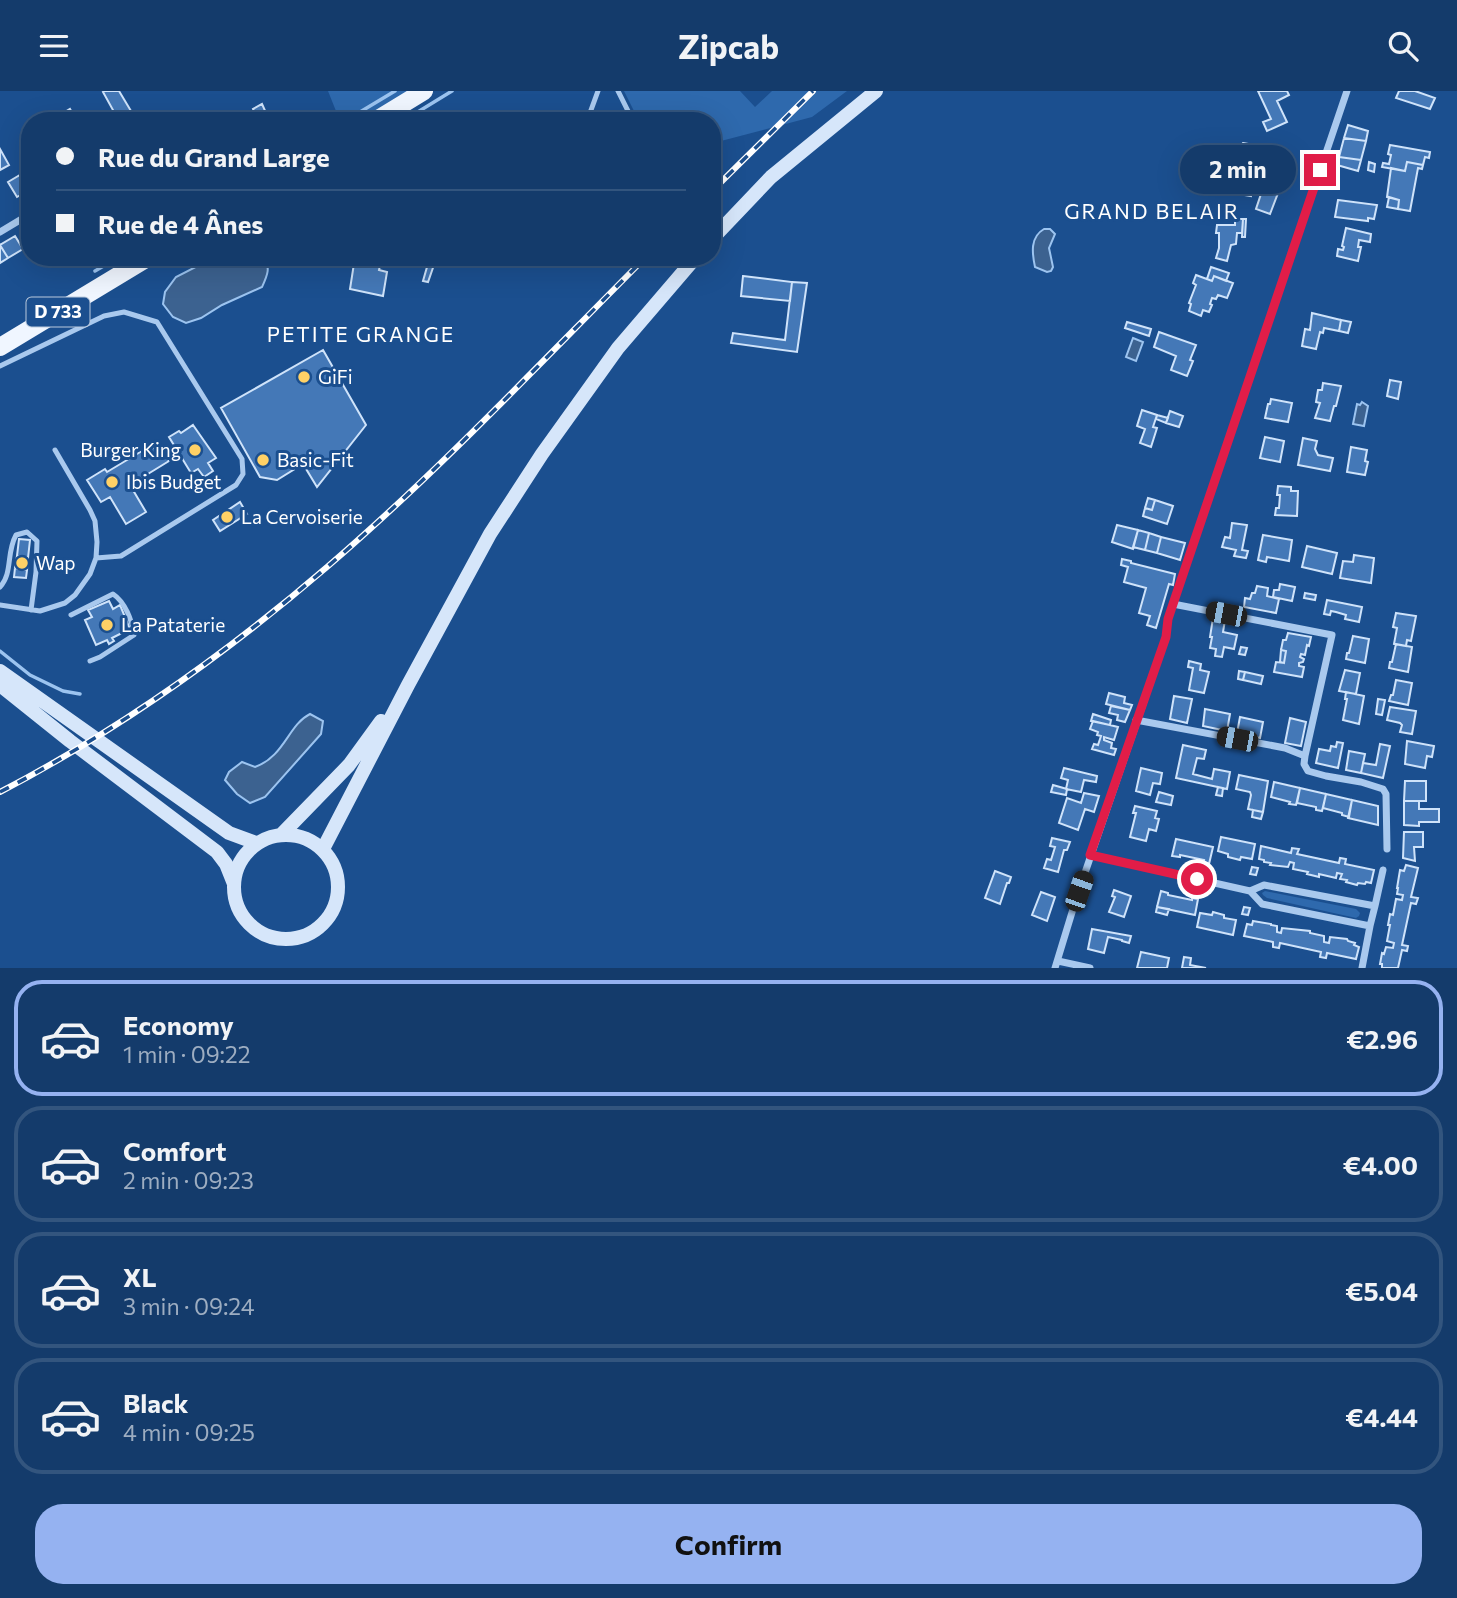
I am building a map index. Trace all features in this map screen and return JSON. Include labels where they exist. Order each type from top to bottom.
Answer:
[{"type":"main road","points":[[390,112],[424,91]]},
{"type":"main road","points":[[721,230],[771,177],[876,91]]},
{"type":"main road","name":"D 733","points":[[0,347],[134,266]]},
{"type":"main road","points":[[323,849],[489,534],[618,348],[688,266]]},
{"type":"main road","points":[[0,671],[229,833],[257,843]]},
{"type":"main road","points":[[0,685],[217,852],[226,864],[234,884],[236,901],[243,917],[256,929],[271,937],[288,939],[305,936],[320,927],[331,913],[337,897],[338,880],[333,863],[323,849],[311,840],[282,834],[268,837],[245,854],[237,868],[234,884]]},
{"type":"main road","points":[[282,834],[349,765],[407,686]]},
{"type":"street","points":[[1090,968],[1057,964],[1090,855],[1166,637],[1168,619],[1347,91]]},
{"type":"street","points":[[0,232],[21,219]]},
{"type":"street","points":[[1173,604],[1332,635],[1304,764],[1308,771],[1383,789],[1386,794],[1387,849]]},
{"type":"street","points":[[1136,720],[1285,748],[1305,756]]},
{"type":"street","points":[[1090,855],[1250,891],[1262,904],[1370,926]]},
{"type":"street","points":[[1362,968],[1383,870]]},
{"type":"street","points":[[1250,891],[1264,885],[1375,906]]},
{"type":"lane","points":[[590,112],[598,91]]},
{"type":"lane","points":[[618,91],[628,112]]},
{"type":"lane","points":[[0,366],[104,316],[124,312],[157,322],[242,459],[243,474],[236,485],[121,556],[96,558]]},
{"type":"lane","points":[[0,605],[40,611],[65,603],[75,595],[90,575],[96,558],[95,521],[55,450]]},
{"type":"lane","points":[[0,587],[7,580],[11,545],[16,535],[27,532],[37,541],[31,610]]},
{"type":"lane","points":[[71,615],[113,594],[120,599],[132,624],[134,635],[90,661]]},
{"type":"shaded area","points":[[328,91],[424,91],[390,112],[336,112]]},
{"type":"shaded area","points":[[624,91],[740,91],[755,107],[772,91],[847,91],[812,117],[721,141],[721,112],[634,112]]},
{"type":"shaded area","points":[[1192,151],[1215,159],[1218,165],[1212,168],[1189,160]]},
{"type":"shaded area","points":[[1044,229],[1050,229],[1055,234],[1049,248],[1053,267],[1047,272],[1035,267],[1033,256],[1036,236]]},
{"type":"shaded area","points":[[197,266],[268,268],[262,287],[186,323],[173,317],[163,304],[165,292],[176,277]]},
{"type":"shaded area","points":[[1133,338],[1143,342],[1136,361],[1126,357]]},
{"type":"shaded area","points":[[1362,402],[1368,406],[1364,426],[1353,424],[1357,404]]},
{"type":"shaded area","points":[[310,714],[323,721],[321,734],[265,797],[250,803],[237,794],[225,780],[229,772],[242,762],[255,767],[265,762],[280,748],[296,725]]},
{"type":"shaded area","points":[[1265,891],[1356,909],[1360,913],[1356,918],[1267,898],[1262,893]]},
{"type":"building","points":[[119,91],[132,112],[112,112],[103,92]]},
{"type":"building","points":[[1258,91],[1287,91],[1289,95],[1277,101],[1287,122],[1267,131],[1263,122],[1271,119]]},
{"type":"building","points":[[1399,91],[1415,91],[1435,98],[1430,109],[1396,98]]},
{"type":"building","points":[[262,104],[266,112],[254,112],[253,109]]},
{"type":"building","points":[[1348,125],[1368,131],[1366,141],[1344,138]]},
{"type":"building","points":[[1344,138],[1366,141],[1361,160],[1339,157]]},
{"type":"building","points":[[1243,143],[1249,144],[1249,148],[1259,150],[1251,196],[1238,194],[1243,159],[1238,153]]},
{"type":"building","points":[[1390,145],[1430,152],[1429,158],[1425,157],[1423,165],[1407,162],[1405,171],[1382,167],[1383,163],[1389,164]]},
{"type":"building","points":[[0,149],[9,165],[0,170]]},
{"type":"building","points":[[1339,157],[1361,160],[1358,171],[1337,165]]},
{"type":"building","points":[[1369,162],[1375,164],[1374,172],[1368,170]]},
{"type":"building","points":[[1407,162],[1423,165],[1422,169],[1418,168],[1410,211],[1398,209],[1399,200],[1387,197],[1391,168],[1405,171]]},
{"type":"building","points":[[21,174],[21,195],[17,197],[8,182]]},
{"type":"building","points":[[1263,188],[1278,193],[1270,214],[1256,209]]},
{"type":"building","points":[[1389,197],[1399,200],[1398,209],[1387,207]]},
{"type":"building","points":[[1338,200],[1377,205],[1374,219],[1368,218],[1368,221],[1335,217]]},
{"type":"building","points":[[1235,219],[1243,219],[1242,233],[1237,233],[1236,244],[1231,245],[1227,261],[1216,258],[1219,248],[1217,225],[1235,225]]},
{"type":"building","points":[[1243,219],[1246,219],[1245,237],[1242,237]]},
{"type":"building","points":[[1346,228],[1371,234],[1370,242],[1359,240],[1358,247],[1361,247],[1358,261],[1337,256],[1338,249],[1343,250],[1344,247]]},
{"type":"building","points":[[15,236],[21,250],[8,258],[0,245]]},
{"type":"building","points":[[0,245],[8,258],[0,263]]},
{"type":"building","points":[[354,266],[380,266],[379,270],[387,272],[383,296],[350,289]]},
{"type":"building","points":[[427,266],[434,266],[428,282],[423,281]]},
{"type":"building","points":[[1211,267],[1229,273],[1226,281],[1214,276],[1212,281],[1207,279]]},
{"type":"building","points":[[1196,275],[1212,281],[1214,276],[1233,283],[1227,298],[1218,295],[1216,299],[1212,298],[1209,312],[1203,310],[1201,316],[1189,311]]},
{"type":"building","points":[[743,276],[792,282],[790,301],[741,296]]},
{"type":"building","points":[[792,282],[807,283],[797,352],[731,343],[733,333],[785,340]]},
{"type":"building","points":[[1312,313],[1341,320],[1339,331],[1324,328],[1323,333],[1320,332],[1316,349],[1302,346],[1305,329],[1310,330]]},
{"type":"building","points":[[1341,320],[1351,322],[1348,333],[1339,331]]},
{"type":"building","points":[[1127,322],[1151,329],[1149,336],[1125,328]]},
{"type":"building","points":[[1159,332],[1196,345],[1187,376],[1171,370],[1176,356],[1154,347]]},
{"type":"building","points":[[323,350],[366,425],[317,487],[303,464],[277,480],[260,477],[221,408]]},
{"type":"building","points":[[1390,380],[1401,382],[1398,399],[1387,396]]},
{"type":"building","points":[[1323,383],[1341,386],[1330,421],[1315,418],[1320,403],[1316,402],[1318,390],[1322,390]]},
{"type":"building","points":[[1271,399],[1292,403],[1288,422],[1265,418]]},
{"type":"building","points":[[1142,410],[1157,415],[1153,427],[1157,428],[1151,447],[1140,443],[1145,429],[1137,426]]},
{"type":"building","points":[[1170,411],[1183,416],[1179,427],[1166,423]]},
{"type":"building","points":[[1157,415],[1168,418],[1166,423],[1156,419]]},
{"type":"building","name":"Burger King","points":[[193,425],[216,458],[208,463],[213,471],[204,477],[198,469],[191,473],[169,437]]},
{"type":"building","points":[[1265,437],[1284,441],[1280,462],[1260,458]]},
{"type":"building","points":[[1303,438],[1317,441],[1315,449],[1318,455],[1333,458],[1330,471],[1298,465]]},
{"type":"building","name":"Ibis Budget","points":[[152,445],[156,451],[161,448],[169,461],[130,485],[146,512],[126,524],[110,497],[101,502],[87,480],[105,469],[107,472]]},
{"type":"building","points":[[1351,447],[1367,450],[1365,475],[1347,472]]},
{"type":"building","points":[[1278,486],[1291,487],[1291,491],[1298,491],[1297,516],[1275,515],[1276,508],[1279,508]]},
{"type":"building","points":[[1148,498],[1155,500],[1152,510],[1145,508]]},
{"type":"building","points":[[1155,500],[1173,506],[1167,524],[1143,516],[1145,508],[1152,510]]},
{"type":"building","points":[[240,502],[247,514],[220,531],[213,520]]},
{"type":"building","points":[[1232,523],[1247,525],[1242,550],[1248,551],[1246,558],[1234,556],[1236,550],[1222,547],[1225,537],[1230,538]]},
{"type":"building","points":[[1117,525],[1138,530],[1133,549],[1112,542]]},
{"type":"building","points":[[1138,530],[1149,533],[1145,550],[1133,547]]},
{"type":"building","points":[[1149,533],[1161,537],[1157,553],[1145,550]]},
{"type":"building","points":[[1263,535],[1292,540],[1289,561],[1267,557],[1266,562],[1258,560]]},
{"type":"building","points":[[1161,537],[1185,543],[1180,560],[1157,553]]},
{"type":"building","points":[[19,539],[30,540],[28,558],[17,556]]},
{"type":"building","points":[[1307,546],[1337,553],[1332,574],[1302,567]]},
{"type":"building","points":[[1354,555],[1374,558],[1371,583],[1340,578],[1343,561],[1353,562]]},
{"type":"building","name":"Wap","points":[[17,556],[28,558],[27,570],[15,568]]},
{"type":"building","points":[[1122,559],[1175,574],[1173,585],[1169,584],[1156,628],[1147,625],[1150,616],[1139,613],[1146,588],[1124,582],[1128,567],[1121,565]]},
{"type":"building","points":[[15,568],[27,570],[26,578],[14,577]]},
{"type":"building","points":[[1280,584],[1295,587],[1292,601],[1273,597],[1274,590],[1279,590]]},
{"type":"building","points":[[1257,586],[1268,588],[1267,596],[1279,599],[1276,613],[1244,607],[1245,598],[1250,599]]},
{"type":"building","points":[[1305,593],[1316,595],[1315,600],[1304,598]]},
{"type":"building","points":[[1327,600],[1362,607],[1359,622],[1345,619],[1346,615],[1336,612],[1324,614]]},
{"type":"building","name":"La Pataterie","points":[[109,601],[113,609],[120,605],[130,629],[112,638],[114,641],[109,644],[107,640],[96,645],[85,620],[92,617],[88,610]]},
{"type":"building","points":[[1396,613],[1416,616],[1411,641],[1407,640],[1406,646],[1394,644]]},
{"type":"building","points":[[1213,618],[1225,620],[1223,632],[1237,635],[1234,649],[1224,647],[1222,657],[1215,656],[1216,649],[1210,648]]},
{"type":"building","points":[[1288,633],[1311,637],[1305,655],[1301,654],[1300,657],[1304,659],[1299,663],[1299,666],[1304,667],[1302,677],[1274,672],[1276,662],[1284,663],[1286,651],[1281,650]]},
{"type":"building","points":[[1353,636],[1369,639],[1365,663],[1346,659]]},
{"type":"building","points":[[1396,644],[1412,647],[1408,672],[1389,668]]},
{"type":"building","points":[[1241,647],[1247,648],[1245,655],[1239,654]]},
{"type":"building","points":[[1281,650],[1286,651],[1284,663],[1280,662]]},
{"type":"building","points":[[1189,661],[1201,664],[1200,670],[1209,672],[1204,693],[1189,690],[1193,668],[1188,667]]},
{"type":"building","points":[[1345,670],[1360,673],[1356,694],[1339,691]]},
{"type":"building","points":[[1239,671],[1245,672],[1243,680],[1238,679]]},
{"type":"building","points":[[1245,672],[1263,676],[1261,684],[1243,680]]},
{"type":"building","points":[[1396,680],[1412,683],[1408,705],[1389,701]]},
{"type":"building","points":[[1346,692],[1364,696],[1359,724],[1343,720]]},
{"type":"building","points":[[1109,693],[1125,697],[1124,703],[1132,705],[1130,710],[1106,704]]},
{"type":"building","points":[[1174,696],[1192,699],[1187,723],[1170,719]]},
{"type":"building","points":[[1378,699],[1385,700],[1382,715],[1376,714]]},
{"type":"building","points":[[1111,706],[1130,710],[1125,722],[1117,720],[1118,715],[1109,713]]},
{"type":"building","points":[[1390,707],[1416,711],[1412,734],[1400,732],[1400,723],[1387,720]]},
{"type":"building","points":[[1205,709],[1230,714],[1227,731],[1203,726]]},
{"type":"building","points":[[1093,714],[1111,720],[1110,725],[1091,721]]},
{"type":"building","points":[[1240,717],[1263,722],[1260,738],[1237,733]]},
{"type":"building","points":[[1290,718],[1306,722],[1301,746],[1285,743]]},
{"type":"building","points":[[1093,721],[1118,727],[1114,740],[1104,737],[1104,740],[1112,743],[1111,748],[1116,749],[1114,755],[1092,749],[1094,744],[1098,745],[1101,736],[1090,729]]},
{"type":"building","points":[[1407,741],[1434,746],[1432,757],[1427,756],[1425,768],[1405,764]]},
{"type":"building","points":[[1337,742],[1343,743],[1338,768],[1316,763],[1319,749],[1330,751],[1331,746],[1336,747]]},
{"type":"building","points":[[1380,744],[1390,746],[1383,778],[1361,773],[1363,763],[1376,765]]},
{"type":"building","points":[[1183,745],[1206,750],[1204,759],[1197,758],[1193,774],[1212,779],[1214,769],[1230,772],[1227,789],[1176,778]]},
{"type":"building","points":[[1349,751],[1365,754],[1361,773],[1346,770]]},
{"type":"building","points":[[1064,768],[1097,776],[1096,782],[1084,780],[1081,792],[1066,789],[1068,780],[1061,778]]},
{"type":"building","points":[[1141,768],[1162,773],[1160,784],[1153,783],[1150,795],[1136,791]]},
{"type":"building","points":[[1239,775],[1268,781],[1263,812],[1248,809],[1250,792],[1236,789]]},
{"type":"building","points":[[1405,781],[1426,781],[1426,801],[1404,801]]},
{"type":"building","points":[[1274,782],[1300,788],[1296,805],[1271,797]]},
{"type":"building","points":[[1053,785],[1067,789],[1066,795],[1051,792]]},
{"type":"building","points":[[1218,787],[1223,788],[1222,796],[1216,795]]},
{"type":"building","points":[[1300,788],[1326,794],[1322,811],[1297,803]]},
{"type":"building","points":[[1159,792],[1173,796],[1171,805],[1156,802]]},
{"type":"building","points":[[1084,793],[1099,796],[1094,812],[1085,809],[1078,830],[1059,823],[1067,798],[1081,803]]},
{"type":"building","points":[[1326,794],[1352,800],[1349,817],[1323,808]]},
{"type":"building","points":[[1352,800],[1378,806],[1378,825],[1348,818]]},
{"type":"building","points":[[1404,801],[1419,801],[1419,809],[1439,809],[1439,822],[1419,822],[1419,826],[1404,825]]},
{"type":"building","points":[[1135,806],[1157,811],[1155,818],[1159,819],[1156,831],[1149,829],[1146,841],[1130,837],[1136,813],[1133,813]]},
{"type":"building","points":[[1253,810],[1263,812],[1261,819],[1252,817]]},
{"type":"building","points":[[1404,832],[1423,832],[1423,847],[1414,847],[1415,861],[1403,858]]},
{"type":"building","points":[[1221,837],[1255,844],[1252,859],[1241,857],[1240,860],[1218,851]]},
{"type":"building","points":[[1052,838],[1070,842],[1067,850],[1064,850],[1058,872],[1044,868],[1047,859],[1051,860],[1055,847],[1050,846]]},
{"type":"building","points":[[1176,839],[1213,847],[1209,864],[1203,863],[1204,860],[1172,856]]},
{"type":"building","points":[[1261,846],[1291,853],[1292,848],[1299,849],[1297,854],[1339,863],[1340,858],[1346,859],[1345,864],[1374,870],[1371,883],[1357,885],[1346,882],[1347,880],[1340,879],[1342,874],[1337,873],[1336,878],[1307,874],[1308,872],[1293,869],[1294,863],[1290,862],[1288,867],[1270,865],[1271,863],[1259,859]]},
{"type":"building","points":[[1406,865],[1418,868],[1411,897],[1418,898],[1416,904],[1411,903],[1402,945],[1408,946],[1407,951],[1402,950],[1398,968],[1382,968],[1382,953],[1384,954],[1386,947],[1393,948],[1394,943],[1387,941],[1388,925],[1396,899],[1402,900],[1403,895],[1397,894],[1397,888],[1400,870],[1404,871]]},
{"type":"building","points":[[1252,867],[1258,868],[1256,875],[1250,874]]},
{"type":"building","points":[[995,871],[1011,877],[1000,904],[985,898]]},
{"type":"building","points":[[1114,890],[1131,896],[1124,917],[1109,912],[1115,897],[1112,896]]},
{"type":"building","points":[[1161,891],[1168,895],[1198,899],[1195,915],[1157,907]]},
{"type":"building","points":[[1041,892],[1055,897],[1047,921],[1032,915]]},
{"type":"building","points":[[1157,907],[1169,909],[1167,915],[1156,912]]},
{"type":"building","points":[[1244,907],[1250,908],[1248,915],[1242,914]]},
{"type":"building","points":[[1213,912],[1236,920],[1233,935],[1197,927],[1200,913],[1212,915]]},
{"type":"building","points":[[1253,921],[1277,926],[1277,932],[1281,933],[1282,928],[1310,931],[1324,936],[1324,942],[1329,943],[1330,937],[1347,939],[1359,947],[1356,959],[1327,953],[1326,958],[1320,957],[1321,952],[1280,943],[1279,948],[1273,947],[1273,942],[1244,936],[1247,924],[1252,925]]},
{"type":"building","points":[[1092,929],[1131,936],[1129,943],[1108,937],[1104,953],[1088,949]]},
{"type":"building","points":[[1141,952],[1169,958],[1167,968],[1137,968]]},
{"type":"building","points":[[1184,957],[1191,958],[1190,965],[1206,968],[1182,968]]},
{"type":"waterway","points":[[360,112],[395,91]]},
{"type":"waterway","points":[[418,112],[452,91]]},
{"type":"waterway","points":[[95,271],[104,266]]},
{"type":"waterway","points":[[0,651],[30,675],[63,691],[80,694]]},
{"type":"railway","points":[[721,182],[813,91]]},
{"type":"railway","points":[[0,792],[129,717],[210,660],[289,599],[369,530],[449,454],[637,266]]},
{"type":"place","name":"GiFi","points":[[304,377]]},
{"type":"place","name":"Burger King","points":[[195,450]]},
{"type":"place","name":"Basic-Fit","points":[[263,460]]},
{"type":"place","name":"Ibis Budget","points":[[112,482]]},
{"type":"place","name":"La Cervoiserie","points":[[227,517]]},
{"type":"place","name":"Wap","points":[[22,563]]},
{"type":"place","name":"La Pataterie","points":[[107,625]]},
{"type":"district","name":"GRAND BELAIR","points":[[1152,212]]},
{"type":"district","name":"PETITE GRANGE","points":[[361,335]]},
{"type":"route","points":[[1197,879],[1090,855],[1166,637],[1168,619],[1320,170]]}]
